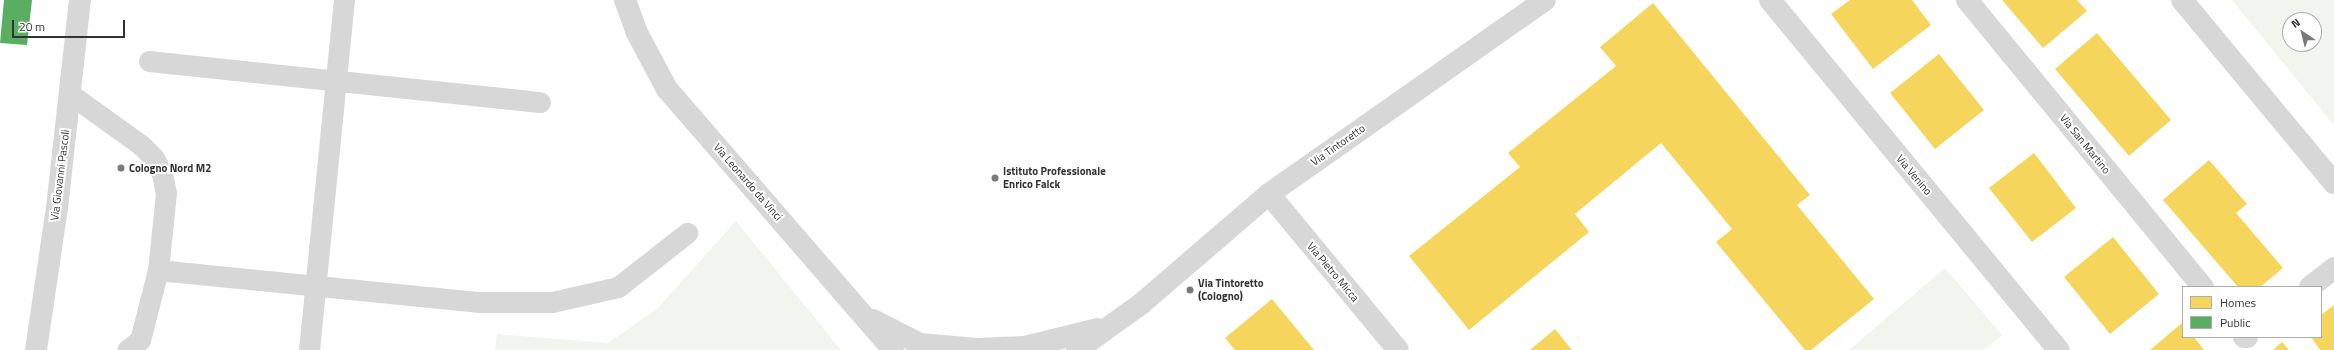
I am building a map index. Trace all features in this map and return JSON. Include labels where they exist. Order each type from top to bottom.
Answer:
[{"type":"street","name":"Via Giovanni Pascoli","points":[[36,350],[70,94],[80,0]]},
{"type":"street","name":"Via Leonardo da Vinci","points":[[625,0],[636,31],[667,89],[893,350]]},
{"type":"street","name":"Via Tintoretto","points":[[1077,350],[1141,304],[1269,194],[1545,0]]},
{"type":"street","name":"Via Venino","points":[[1770,0],[2058,350]]},
{"type":"street","name":"Via San Martino","points":[[1967,0],[2202,286]]},
{"type":"street","points":[[2182,0],[2334,183]]},
{"type":"street","name":"Via Pietro Micca","points":[[1269,194],[1398,350]]},
{"type":"street","points":[[2311,286],[2334,268]]},
{"type":"street","name":"Via Tintoretto","points":[[1102,350],[1141,304]]},
{"type":"street","name":"Via Tintoretto","points":[[865,316],[920,344],[977,349],[1025,347],[1109,327]]},
{"type":"lane","points":[[309,350],[344,0]]},
{"type":"lane","points":[[149,61],[540,102]]},
{"type":"lane","points":[[70,94],[141,145],[154,158],[162,173],[166,193],[158,270],[140,340],[127,350]]},
{"type":"lane","points":[[158,270],[477,302],[552,302],[618,287],[687,233]]},
{"type":"shaded area","points":[[2232,0],[2334,0],[2334,125]]},
{"type":"shaded area","points":[[736,221],[841,350],[495,350],[497,334],[608,343],[658,308]]},
{"type":"shaded area","points":[[1945,268],[2002,335],[1984,350],[1849,350]]},
{"type":"building: Homes","points":[[1850,0],[1912,0],[1931,25],[1873,69],[1831,14]]},
{"type":"building: Homes","points":[[2002,0],[2077,0],[2087,11],[2043,48]]},
{"type":"building: Homes","points":[[1653,3],[1810,195],[1797,205],[1874,299],[1811,350],[1805,350],[1716,242],[1732,229],[1661,143],[1575,214],[1589,232],[1469,330],[1409,256],[1520,167],[1508,153],[1616,66],[1600,47]]},
{"type":"building: Homes","points":[[2097,33],[2171,120],[2129,156],[2055,69]]},
{"type":"building: Homes","points":[[1939,54],[1984,110],[1935,149],[1890,93]]},
{"type":"building: Homes","points":[[2034,153],[2076,208],[2032,242],[1989,188]]},
{"type":"building: Homes","points":[[2209,160],[2247,204],[2236,213],[2283,268],[2261,286],[2237,286],[2163,200]]},
{"type":"building: Homes","points":[[2113,237],[2159,294],[2110,334],[2064,277]]},
{"type":"building: Homes","points":[[1272,299],[1314,350],[1235,350],[1225,338]]},
{"type":"building: Homes","points":[[2334,305],[2334,350],[2320,350],[2312,338],[2322,338],[2322,314]]},
{"type":"building: Homes","points":[[2182,323],[2182,338],[2195,338],[2204,350],[2150,350]]},
{"type":"building: Homes","points":[[1555,329],[1572,350],[1530,350]]},
{"type":"building: Homes","points":[[2282,342],[2289,350],[2273,350]]},
{"type":"building: Public","points":[[4,0],[32,0],[27,45],[0,43]]},
{"type":"place","name":"Cologno Nord M2","points":[[121,168]]},
{"type":"place","name":"Istituto Professionale Enrico Falck","points":[[995,178]]},
{"type":"place","name":"Via Tintoretto (Cologno)","points":[[1190,290]]}]
